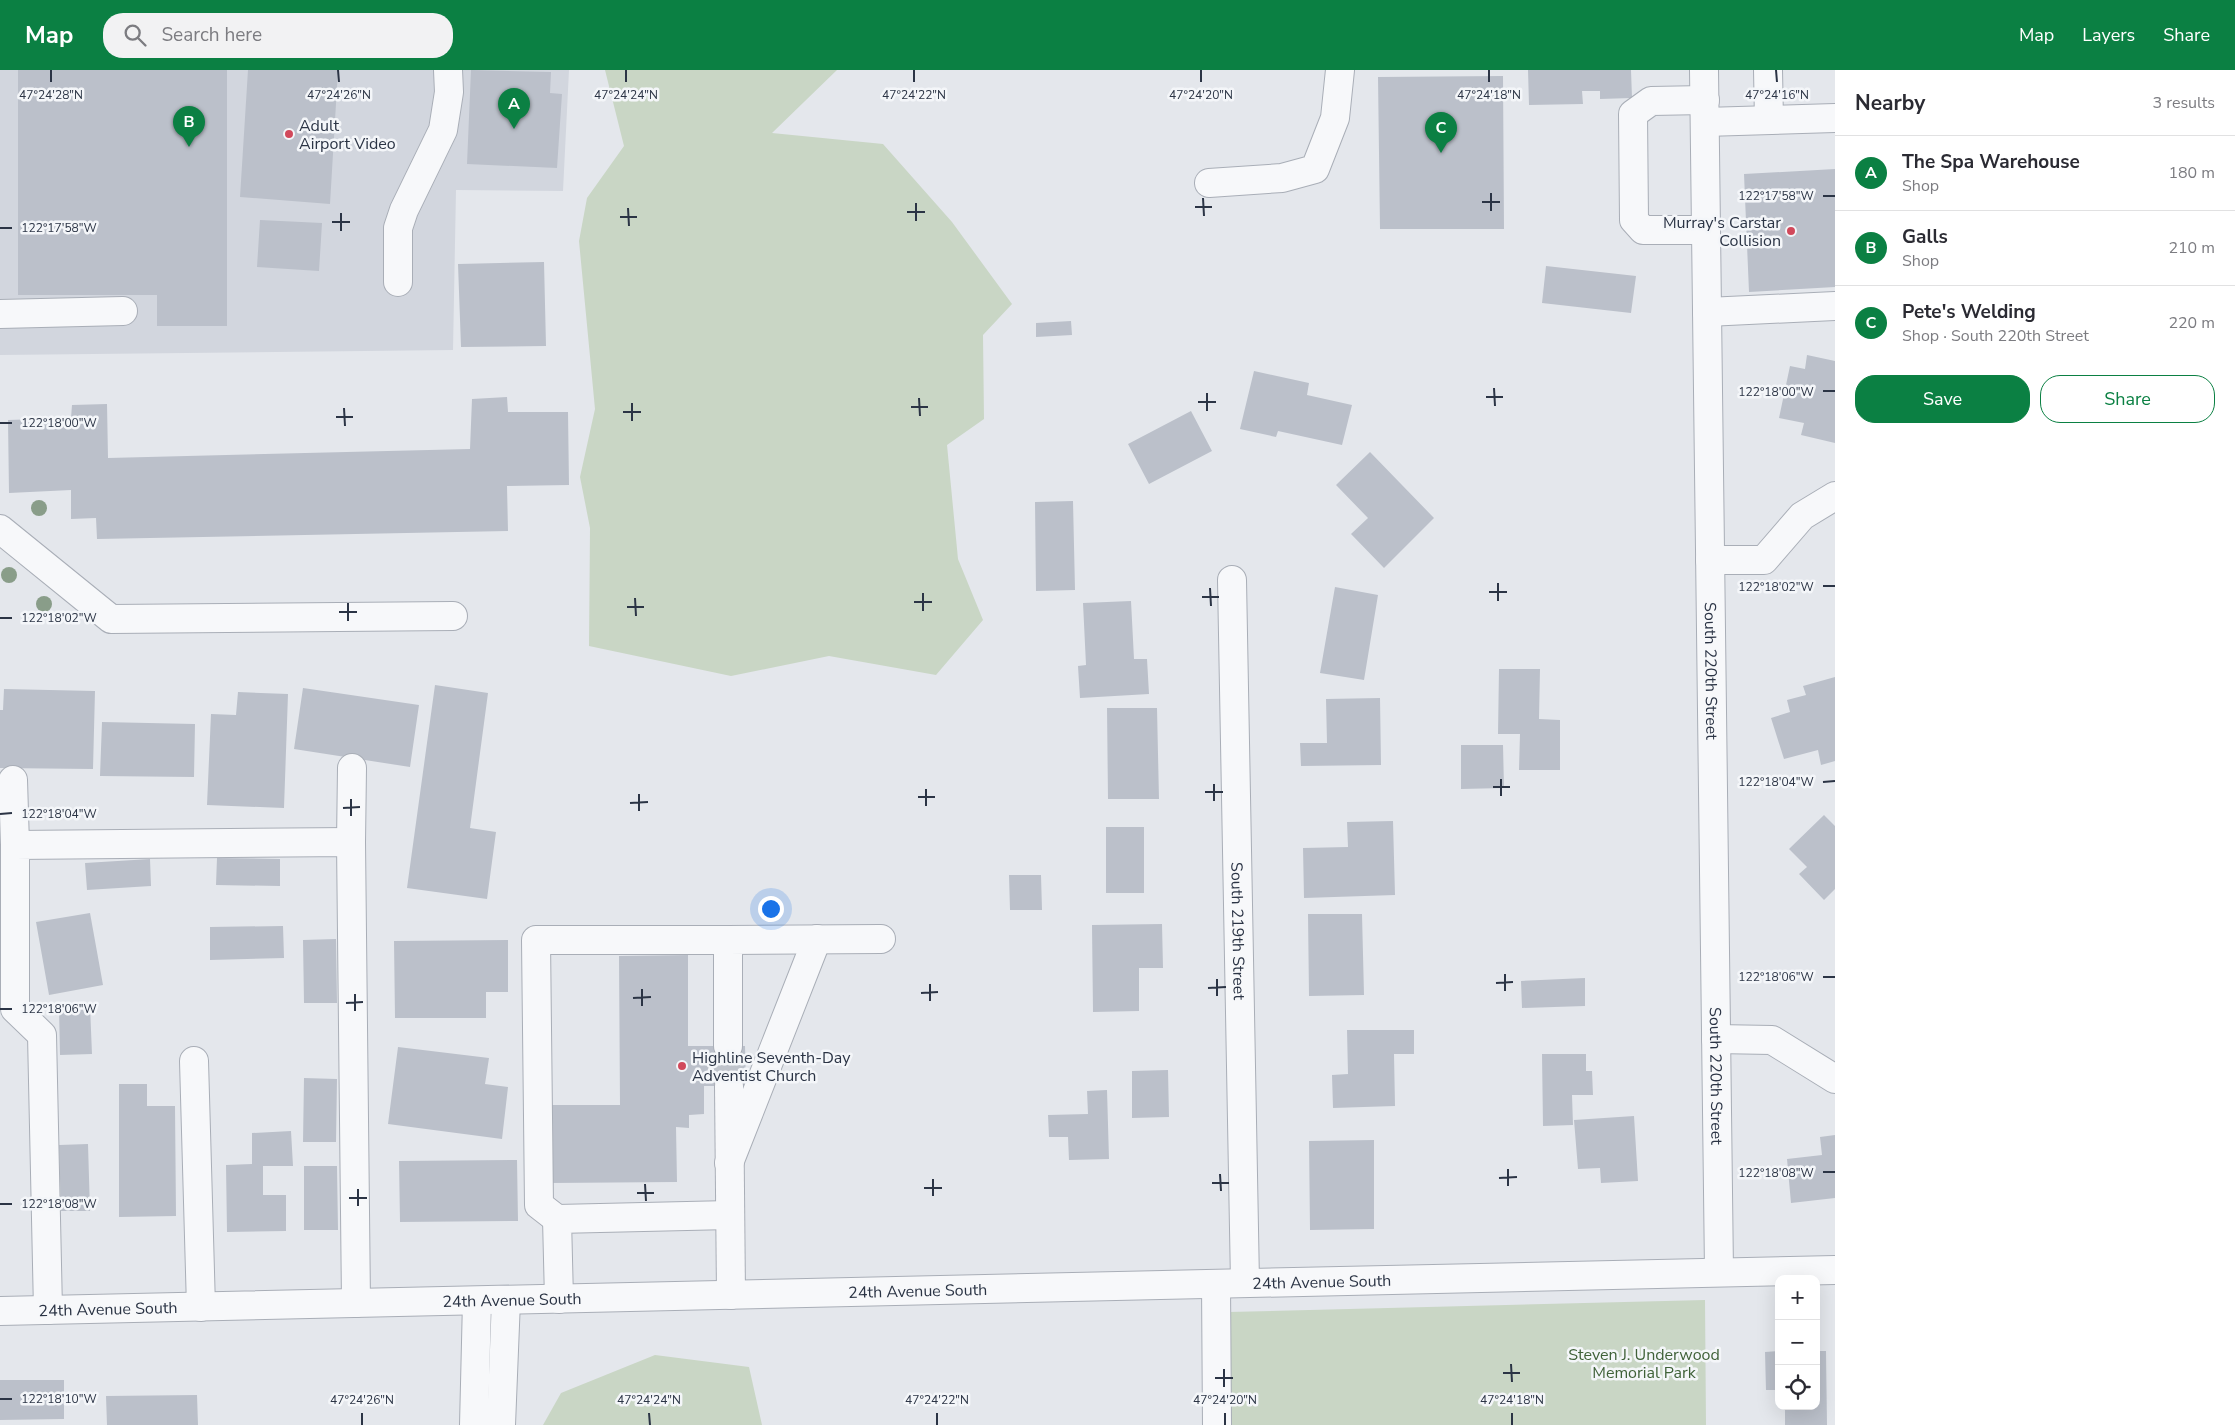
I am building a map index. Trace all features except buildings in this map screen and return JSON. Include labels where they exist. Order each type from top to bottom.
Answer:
[{"type":"street","points":[[398,282],[398,228],[404,210],[443,130],[449,92],[448,70]]},
{"type":"street","points":[[1209,183],[1282,178],[1315,169],[1335,118],[1340,70]]},
{"type":"street","name":"South 220th Street","points":[[1704,70],[1719,1271]]},
{"type":"street","points":[[1768,70],[1769,120]]},
{"type":"street","points":[[1706,230],[1643,230],[1634,220],[1633,114],[1651,101],[1769,120],[1835,118]]},
{"type":"street","points":[[1707,312],[1835,306]]},
{"type":"street","points":[[0,314],[123,310]]},
{"type":"street","points":[[1710,560],[1764,560],[1802,516],[1835,496]]},
{"type":"street","points":[[0,530],[111,619],[453,616]]},
{"type":"street","name":"South 219th Street","points":[[1232,580],[1246,1283]]},
{"type":"street","points":[[352,768],[351,842],[356,1304]]},
{"type":"street","points":[[14,780],[15,1009],[42,1035],[48,1310]]},
{"type":"street","points":[[15,845],[351,842]]},
{"type":"street","points":[[729,1163],[817,939]]},
{"type":"street","points":[[730,1215],[557,1219],[539,1205],[536,940],[881,939]]},
{"type":"street","points":[[728,940],[728,1046]]},
{"type":"street","points":[[1716,1039],[1772,1040],[1835,1079]]},
{"type":"street","points":[[194,1061],[201,1306]]},
{"type":"street","points":[[729,1086],[731,1295]]},
{"type":"street","points":[[557,1219],[559,1299]]},
{"type":"street","name":"24th Avenue South","points":[[0,1311],[1719,1271],[1835,1270]]},
{"type":"street","points":[[1216,1284],[1216,1425]]},
{"type":"street","points":[[501,1425],[506,1300]]},
{"type":"street","points":[[474,1425],[477,1301]]},
{"type":"shaded area","points":[[0,70],[569,70],[563,191],[456,190],[453,350],[0,355]]},
{"type":"green space","points":[[605,70],[837,70],[772,133],[883,144],[952,222],[1012,304],[983,335],[984,419],[947,445],[958,559],[983,620],[936,675],[829,656],[731,676],[589,646],[590,528],[580,477],[595,409],[579,241],[587,198],[624,146]]},
{"type":"green space","name":"Steven J. Underwood Memorial Park","points":[[1705,1300],[1706,1425],[1228,1425],[1228,1312]]},
{"type":"green space","points":[[655,1355],[749,1367],[762,1425],[543,1425],[561,1393]]},
{"type":"tunnel","points":[[728,1046],[729,1086]]},
{"type":"place","name":"The Spa Warehouse","points":[[514,129]]},
{"type":"place","name":"Adult Airport Video","points":[[289,134]]},
{"type":"place","name":"Galls","points":[[189,147]]},
{"type":"place","name":"Pete's Welding","points":[[1441,153]]},
{"type":"place","name":"Murray's Carstar Collision","points":[[1791,231]]},
{"type":"place","name":"Highline Seventh-Day Adventist Church","points":[[682,1066]]}]
